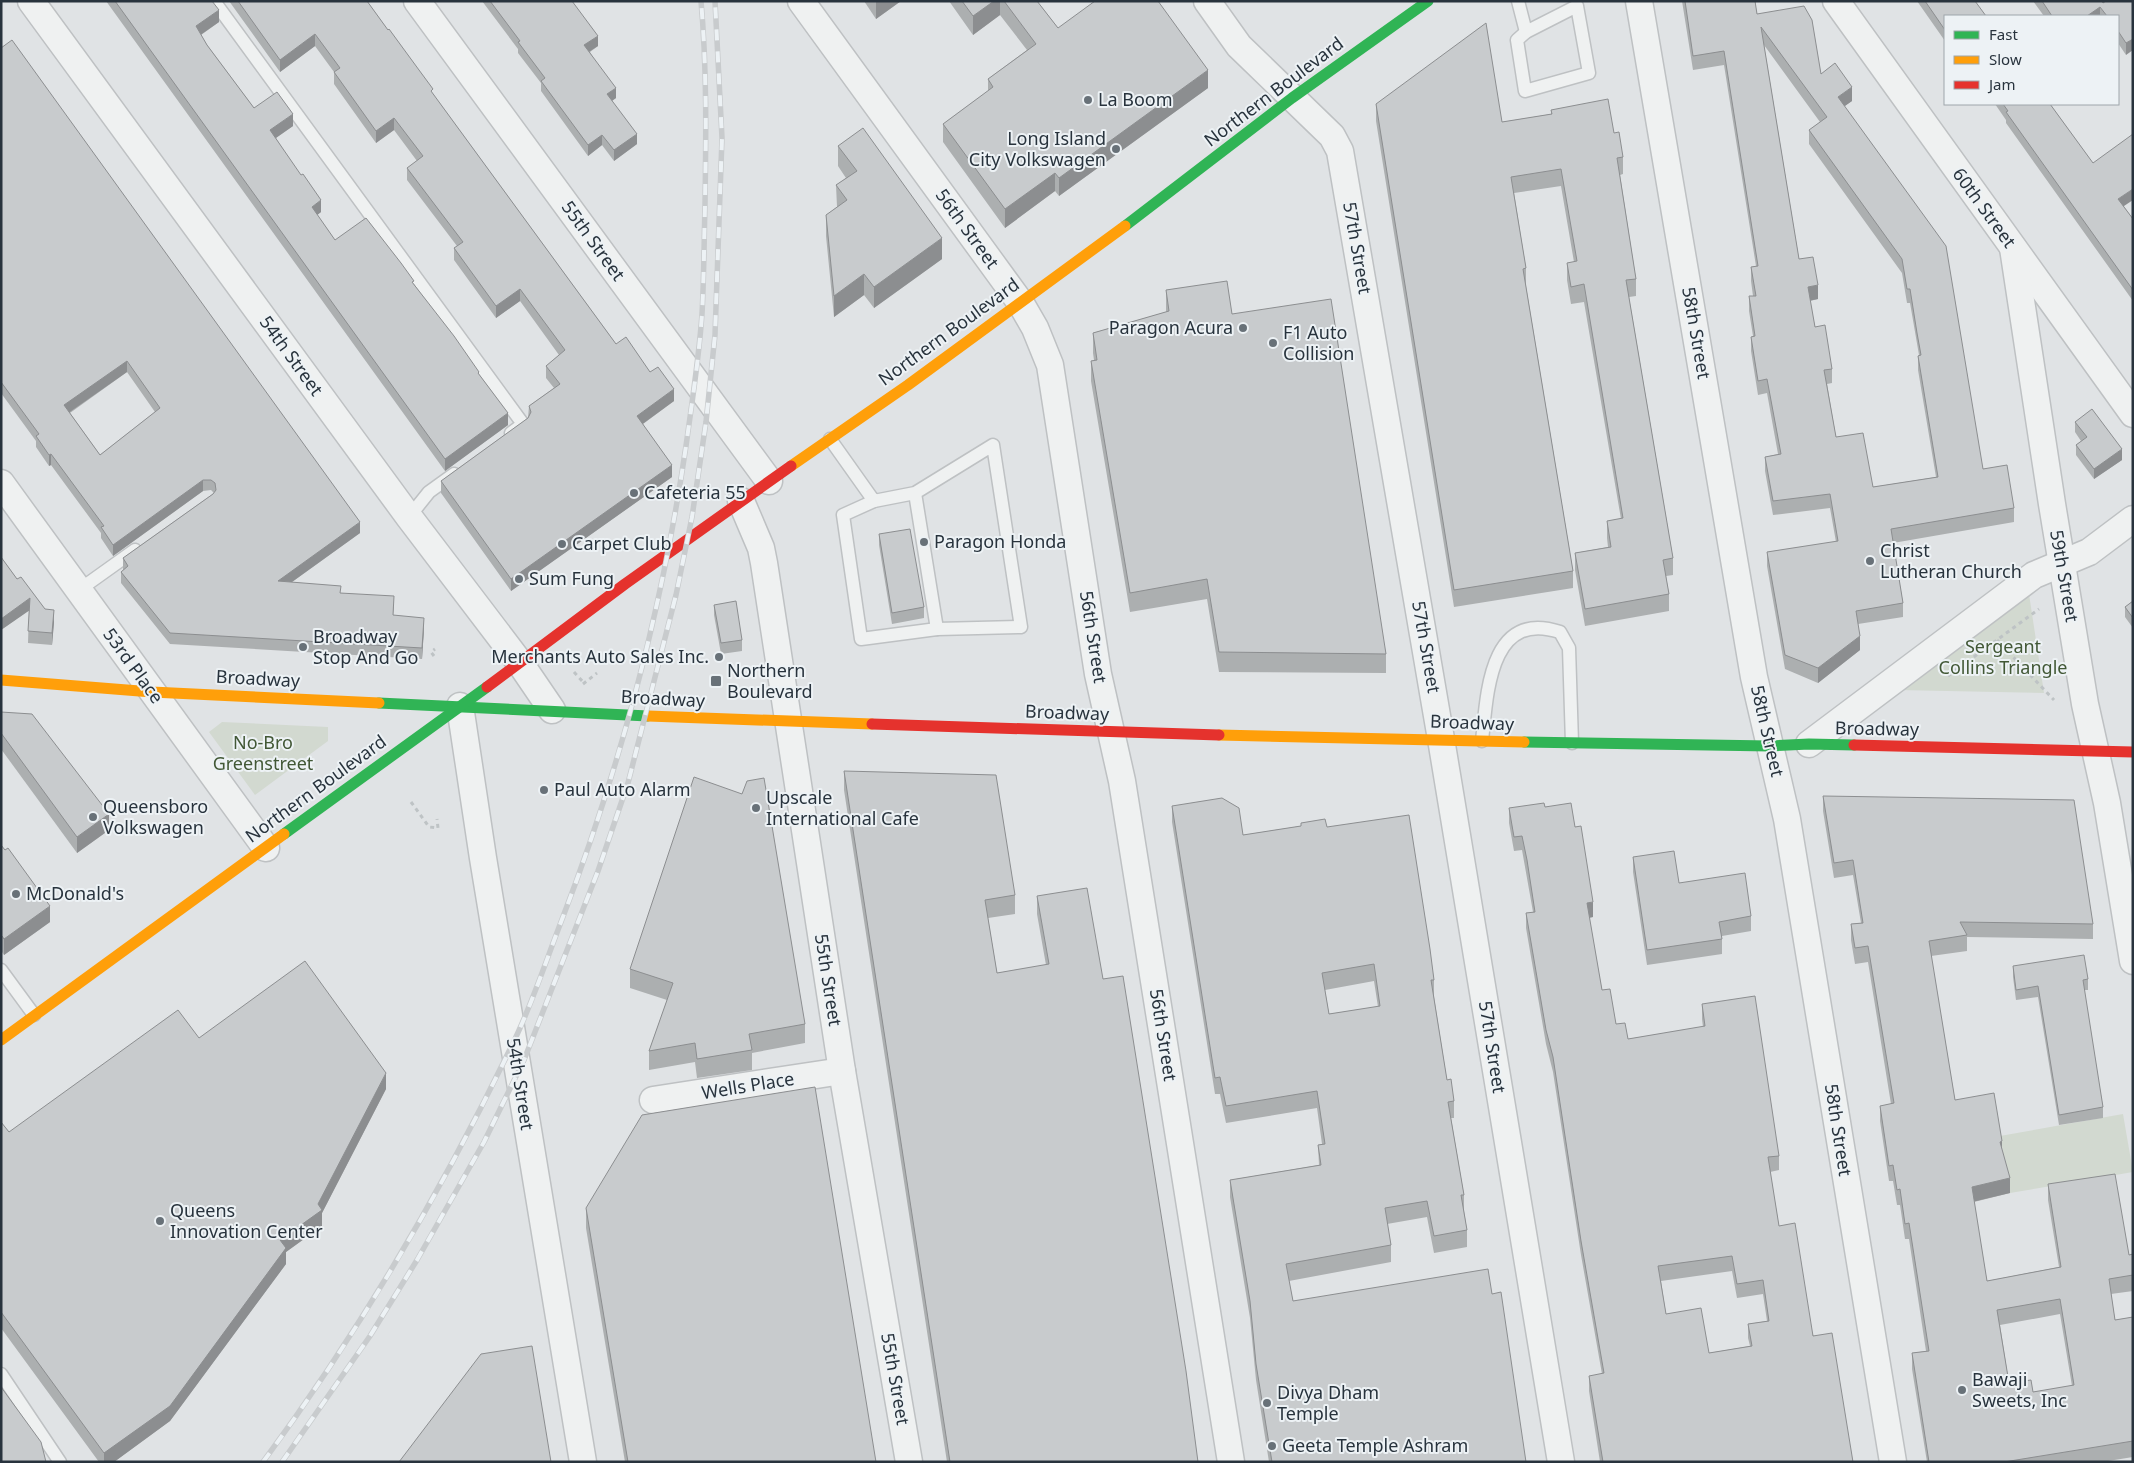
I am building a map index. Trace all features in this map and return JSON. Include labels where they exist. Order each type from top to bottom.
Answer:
[{"type":"main road","name":"Northern Boulevard","points":[[1,1040],[34,1014],[266,848],[741,500],[908,385],[1117,232],[1292,98],[1428,1]]},
{"type":"main road","name":"Broadway","points":[[1,680],[152,692],[552,710],[683,718],[1110,732],[1572,743],[1770,746],[1809,744],[2133,752]]},
{"type":"street","name":"54th Street","points":[[31,1],[409,516],[520,663],[552,710]]},
{"type":"street","name":"55th Street","points":[[417,1],[769,481]]},
{"type":"street","name":"56th Street","points":[[802,1],[1020,302],[1036,328],[1050,365],[1097,670],[1122,781],[1232,1462]]},
{"type":"street","name":"57th Street","points":[[1207,1],[1239,46],[1336,141],[1343,164],[1442,739],[1561,1462]]},
{"type":"street","name":"58th Street","points":[[1640,1],[1754,677],[1787,818],[1893,1462]]},
{"type":"street","name":"60th Street","points":[[1836,1],[2133,414]]},
{"type":"street","name":"59th Street","points":[[2014,248],[2085,704],[2108,803],[2133,961]]},
{"type":"street","name":"53rd Place","points":[[1,483],[266,848]]},
{"type":"street","name":"55th Street","points":[[741,500],[761,548],[842,1071],[909,1462]]},
{"type":"street","points":[[1809,744],[2034,575],[2089,552],[2133,519]]},
{"type":"street","name":"54th Street","points":[[460,706],[481,848],[582,1462]]},
{"type":"street","name":"Wells Place","points":[[653,1100],[842,1071]]},
{"type":"lane","points":[[214,1],[523,424],[500,441]]},
{"type":"lane","points":[[1518,1],[1526,32]]},
{"type":"lane","points":[[1577,6],[1589,72],[1526,91],[1518,40],[1526,32],[1577,6]]},
{"type":"lane","points":[[830,439],[874,501]]},
{"type":"lane","points":[[993,445],[1021,627],[937,629],[861,639],[843,514],[874,501],[914,493],[993,445]]},
{"type":"lane","points":[[409,516],[429,492],[460,469]]},
{"type":"lane","points":[[914,493],[937,629]]},
{"type":"lane","points":[[79,590],[148,541]]},
{"type":"lane","points":[[1482,740],[1487,692],[1499,650],[1507,640],[1519,633],[1533,629],[1548,628],[1560,632],[1570,648],[1572,743]]},
{"type":"lane","points":[[1,970],[34,1014]]},
{"type":"lane","points":[[1,1374],[60,1462]]},
{"type":"path","points":[[1943,680],[2039,609]]},
{"type":"path","points":[[1997,640],[2054,700]]},
{"type":"path","points":[[434,656],[431,652],[435,649]]},
{"type":"path","points":[[574,672],[584,683]]},
{"type":"path","points":[[579,687],[597,673]]},
{"type":"path","points":[[411,802],[429,827],[438,828],[437,819]]},
{"type":"green space","name":"Sergeant Collins Triangle","points":[[2029,594],[2044,693],[1897,690]]},
{"type":"green space","name":"No-Bro Greenstreet","points":[[222,722],[328,727],[328,741],[255,795],[209,732]]},
{"type":"green space","points":[[2123,1114],[2133,1172],[2010,1193],[2000,1136]]},
{"type":"building","points":[[115,1],[212,1],[219,10],[196,26],[207,45],[254,108],[277,92],[293,114],[270,130],[321,200],[312,207],[335,240],[366,218],[401,263],[414,281],[412,282],[454,336],[478,373],[508,413],[445,459]]},
{"type":"building","points":[[238,1],[367,1],[433,89],[431,91],[616,344],[626,337],[650,372],[658,367],[674,389],[637,416],[672,465],[511,579],[441,481],[528,418],[531,412],[529,406],[560,384],[546,366],[565,350],[520,289],[496,306],[454,248],[463,242],[407,168],[423,156],[394,118],[376,131],[334,72],[340,68],[315,34],[280,60]]},
{"type":"building","points":[[490,1],[572,1],[598,36],[584,45],[616,88],[607,94],[637,134],[614,150],[602,135],[588,145],[541,81],[545,78]]},
{"type":"building","points":[[962,1],[994,1],[973,16]]},
{"type":"building","points":[[1004,1],[1037,1],[1058,28],[1095,1],[1158,1],[1208,70],[1059,178],[1055,173],[1005,209],[943,124],[993,87],[988,79],[1036,44]]},
{"type":"building","points":[[1685,1],[1755,1],[1757,14],[1804,6],[1812,20],[1821,74],[1835,63],[1852,87],[1838,97],[1946,246],[1983,469],[2007,465],[2014,508],[1891,529],[1903,603],[1856,611],[1860,636],[1818,668],[1785,655],[1767,552],[1838,541],[1830,494],[1773,501],[1765,457],[1781,454],[1767,379],[1758,381],[1751,337],[1755,336],[1749,296],[1756,296],[1751,267],[1758,266],[1724,51],[1693,56]],"holes":[[[1761,27],[1827,117],[1809,130],[1902,259],[1907,289],[1910,289],[1921,355],[1918,356],[1938,477],[1873,487],[1863,433],[1836,437],[1824,370],[1832,369],[1825,325],[1815,327],[1808,287],[1818,285],[1813,257],[1799,259]]]},
{"type":"building","points":[[1925,1],[1975,1],[1985,15],[1944,15],[1944,29]]},
{"type":"building","points":[[2042,1],[2102,1],[2103,3],[2106,1],[2133,1],[2133,39],[2126,43],[2119,32],[2119,15],[2106,15],[2100,7],[2088,15],[2051,15]]},
{"type":"building","points":[[1486,23],[1502,122],[1552,114],[1551,110],[1608,99],[1614,133],[1619,132],[1623,157],[1617,158],[1636,279],[1626,280],[1673,558],[1663,560],[1669,594],[1585,609],[1575,553],[1611,547],[1607,521],[1623,518],[1584,284],[1571,287],[1567,263],[1577,261],[1561,169],[1511,177],[1526,268],[1523,269],[1573,571],[1454,590],[1376,104]]},
{"type":"building","points":[[12,40],[360,522],[278,581],[341,586],[340,593],[394,596],[393,615],[424,618],[422,648],[170,633],[121,572],[128,566],[123,558],[213,494],[216,490],[215,483],[211,480],[203,480],[113,545],[101,527],[104,526],[51,454],[49,455],[36,436],[39,434],[1,382],[1,48]],"holes":[[[127,361],[160,408],[100,455],[64,405]]]},
{"type":"building","points":[[2004,105],[2051,105],[2093,163],[2133,134],[2133,189],[2118,199],[2133,219],[2133,290],[2006,112],[2008,111]]},
{"type":"building","points":[[863,128],[942,238],[874,287],[864,274],[834,296],[826,215],[847,200],[836,185],[857,171],[838,146]]},
{"type":"building","points":[[1227,281],[1232,314],[1331,299],[1386,654],[1219,652],[1207,579],[1130,593],[1091,361],[1097,360],[1093,333],[1169,311],[1166,290]]},
{"type":"building","points":[[2092,409],[2122,449],[2094,469],[2076,445],[2087,437],[2075,422]]},
{"type":"building","points":[[910,529],[924,607],[892,613],[879,534]]},
{"type":"building","points":[[1,557],[17,579],[21,577],[45,609],[54,610],[52,633],[28,631],[30,598],[1,619]]},
{"type":"building","points":[[736,601],[742,640],[721,643],[714,605]]},
{"type":"building","points":[[2133,601],[2133,618],[2125,607]]},
{"type":"building","points":[[1,712],[32,714],[109,814],[77,837],[1,733]]},
{"type":"building","points":[[844,771],[996,775],[1015,895],[985,900],[997,973],[1049,964],[1037,896],[1087,888],[1103,979],[1123,976],[1186,1371],[1198,1462],[950,1462]]},
{"type":"building","points":[[694,777],[742,794],[747,781],[764,778],[805,1024],[749,1034],[752,1050],[697,1059],[695,1043],[649,1051],[673,983],[630,969]]},
{"type":"building","points":[[1823,796],[2074,800],[2093,924],[1960,922],[1967,935],[1929,941],[1955,1100],[1994,1093],[2002,1141],[2000,1142],[2010,1178],[1972,1187],[1987,1281],[2061,1267],[2048,1184],[2115,1174],[2129,1255],[2133,1254],[2133,1275],[2109,1279],[2115,1320],[2133,1317],[2133,1441],[2004,1462],[1929,1462],[1912,1353],[1929,1351],[1909,1223],[1905,1224],[1900,1189],[1897,1190],[1893,1165],[1889,1166],[1880,1106],[1894,1103],[1868,946],[1855,948],[1851,924],[1863,923],[1853,860],[1834,863]],"holes":[[[2060,1299],[2074,1385],[2033,1392],[2031,1380],[2009,1383],[1997,1310]]]},
{"type":"building","points":[[1222,798],[1239,808],[1243,835],[1301,826],[1301,823],[1325,819],[1327,827],[1409,815],[1430,949],[1434,980],[1431,980],[1447,1080],[1451,1079],[1454,1101],[1448,1102],[1464,1195],[1461,1195],[1467,1230],[1434,1236],[1427,1201],[1385,1208],[1391,1245],[1286,1264],[1293,1301],[1488,1269],[1492,1294],[1501,1292],[1526,1462],[1272,1462],[1256,1364],[1250,1301],[1230,1180],[1321,1165],[1318,1145],[1325,1144],[1317,1091],[1226,1106],[1220,1077],[1215,1078],[1172,806]],"holes":[[[1374,964],[1380,1006],[1329,1014],[1322,973]]]},
{"type":"building","points":[[1544,803],[1545,807],[1571,803],[1575,827],[1581,826],[1593,902],[1587,903],[1602,990],[1610,989],[1616,1024],[1625,1023],[1628,1039],[1705,1026],[1702,1004],[1755,996],[1779,1156],[1768,1157],[1779,1226],[1795,1223],[1813,1336],[1832,1333],[1853,1462],[1603,1462],[1589,1376],[1604,1373],[1581,1241],[1553,1057],[1546,1030],[1526,913],[1535,912],[1527,860],[1522,836],[1514,837],[1509,808]],"holes":[[[1732,1256],[1737,1284],[1763,1280],[1769,1321],[1748,1324],[1752,1346],[1709,1353],[1701,1308],[1666,1314],[1658,1266]]]},
{"type":"building","name":"McDonald's","points":[[1,845],[5,850],[8,848],[50,906],[4,939],[1,937]]},
{"type":"building","points":[[1674,851],[1679,883],[1745,873],[1751,916],[1719,922],[1722,939],[1647,950],[1633,857]]},
{"type":"building","points":[[2084,955],[2088,979],[2083,980],[2103,1107],[2059,1115],[2038,986],[2016,990],[2013,966]]},
{"type":"building","name":"Queens Innovation Center","points":[[305,961],[386,1073],[318,1204],[322,1210],[280,1240],[286,1248],[170,1406],[104,1453],[1,1312],[1,1122],[9,1132],[178,1010],[199,1038]]},
{"type":"building","points":[[815,1087],[876,1462],[628,1462],[586,1208],[642,1115]]},
{"type":"building","points":[[532,1346],[551,1462],[399,1462],[481,1354]]},
{"type":"building","points":[[1,1387],[41,1442],[46,1462],[1,1462]]},
{"type":"railway","points":[[263,1462],[299,1412],[367,1309],[430,1203],[488,1095],[522,1025],[539,981],[582,864],[620,747],[637,688],[665,568],[686,446],[699,347],[703,287],[706,154],[705,77],[701,1]]},
{"type":"railway","points":[[282,1462],[370,1336],[417,1260],[484,1142],[524,1060],[598,871],[628,783],[676,595],[692,517],[706,422],[715,335],[722,138],[715,1]]},
{"type":"traffic: fast","points":[[1125,226],[1292,98],[1428,1]]},
{"type":"traffic: fast","points":[[284,834],[487,687]]},
{"type":"traffic: fast","points":[[379,703],[648,716]]},
{"type":"traffic: fast","points":[[1524,742],[1770,746],[1809,744],[1854,745]]},
{"type":"traffic: slow","points":[[791,466],[908,385],[1125,226]]},
{"type":"traffic: slow","points":[[1,680],[152,692],[379,703]]},
{"type":"traffic: slow","points":[[648,716],[872,724]]},
{"type":"traffic: slow","points":[[1219,735],[1524,742]]},
{"type":"traffic: slow","points":[[1,1040],[284,834]]},
{"type":"traffic: jam","points":[[487,687],[625,584],[791,466]]},
{"type":"traffic: jam","points":[[872,724],[1219,735]]},
{"type":"traffic: jam","points":[[1854,745],[2133,752]]},
{"type":"place","name":"La Boom","points":[[1088,100]]},
{"type":"place","name":"Long Island City Volkswagen","points":[[1116,149]]},
{"type":"place","name":"Paragon Acura","points":[[1243,328]]},
{"type":"place","name":"F1 Auto Collision","points":[[1273,343]]},
{"type":"place","name":"Cafeteria 55","points":[[634,493]]},
{"type":"place","name":"Paragon Honda","points":[[924,542]]},
{"type":"place","name":"Carpet Club","points":[[562,544]]},
{"type":"place","name":"Christ Lutheran Church","points":[[1870,561]]},
{"type":"place","name":"Sum Fung","points":[[519,579]]},
{"type":"place","name":"Broadway Stop And Go","points":[[303,647]]},
{"type":"place","name":"Merchants Auto Sales Inc.","points":[[719,657]]},
{"type":"place","name":"Northern Boulevard","points":[[716,681]]},
{"type":"place","name":"Paul Auto Alarm","points":[[544,790]]},
{"type":"place","name":"Upscale International Cafe","points":[[756,808]]},
{"type":"place","name":"Queensboro Volkswagen","points":[[93,817]]},
{"type":"place","name":"McDonald's","points":[[16,894]]},
{"type":"place","name":"Queens Innovation Center","points":[[160,1221]]},
{"type":"place","name":"Bawaji Sweets, Inc","points":[[1962,1390]]},
{"type":"place","name":"Divya Dham Temple","points":[[1267,1403]]},
{"type":"place","name":"Geeta Temple Ashram","points":[[1272,1446]]}]
